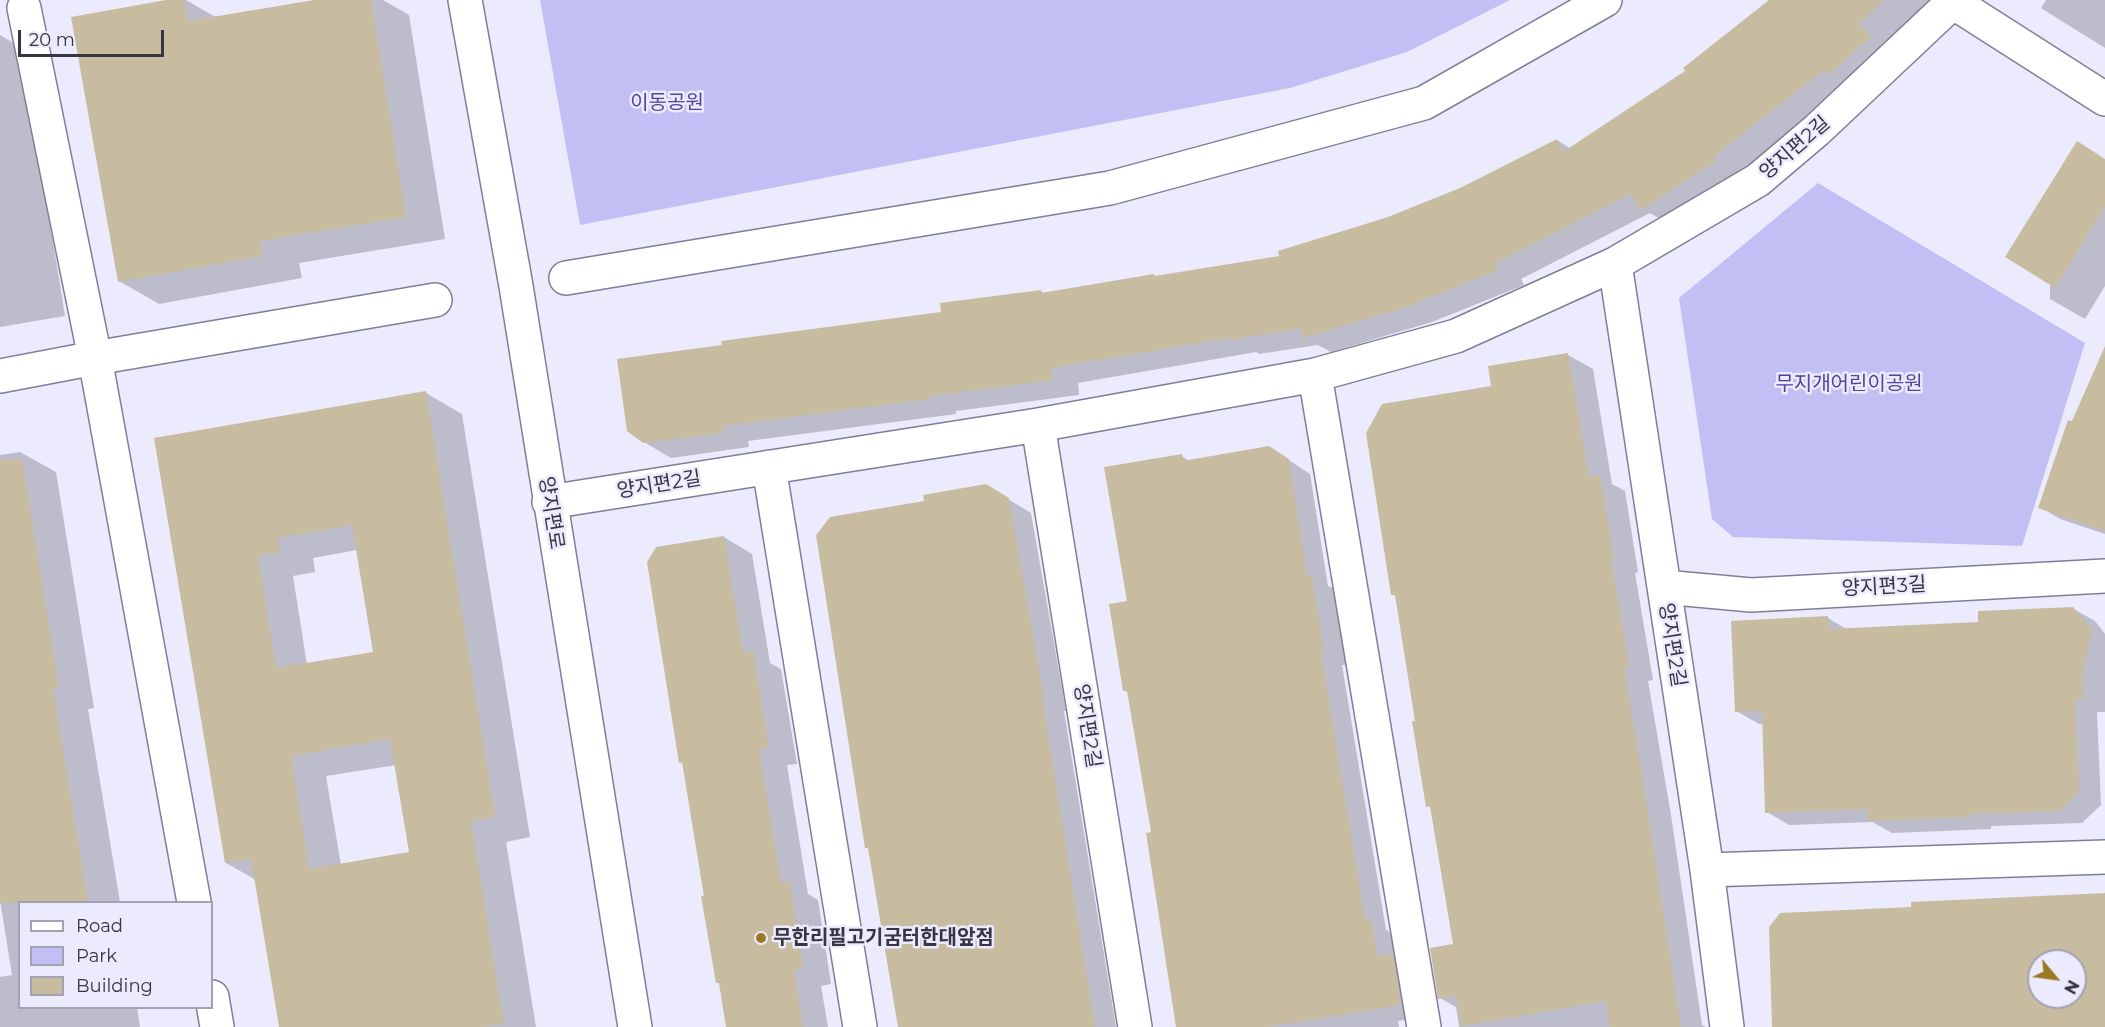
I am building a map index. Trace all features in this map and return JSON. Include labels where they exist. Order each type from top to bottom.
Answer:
[{"type":"street","name":"양지편로","points":[[465,0],[516,286],[635,1027]]},
{"type":"street","points":[[566,278],[1110,188],[1424,103],[1605,0]]},
{"type":"street","name":"양지편2길","points":[[549,502],[1038,425],[1315,375],[1456,336],[1614,264],[1758,180],[1817,130],[1954,1],[2105,99]]},
{"type":"street","points":[[24,9],[95,358],[194,901]]},
{"type":"street","name":"양지편2길","points":[[1614,264],[1707,870],[1727,1027]]},
{"type":"street","points":[[0,376],[435,300]]},
{"type":"street","points":[[1315,375],[1424,1027]]},
{"type":"street","name":"양지편2길","points":[[1038,425],[1135,1027]]},
{"type":"street","points":[[769,467],[860,1027]]},
{"type":"street","name":"양지편3길","points":[[1664,587],[1751,595],[2105,576]]},
{"type":"street","points":[[1707,870],[2105,857]]},
{"type":"street","points":[[213,1003],[217,1027]]},
{"type":"green space","name":"이동공원","points":[[540,0],[1510,0],[1407,52],[1290,88],[580,225]]},
{"type":"green space","name":"무지개어린이공원","points":[[1818,183],[2085,343],[2022,546],[1733,537],[1712,519],[1679,298]]},
{"type":"building","points":[[166,0],[184,0],[188,21],[314,0],[371,0],[406,217],[260,241],[263,256],[118,282],[71,17]]},
{"type":"building","points":[[1769,0],[1884,0],[1859,24],[1871,37],[1829,75],[1824,70],[1714,156],[1717,160],[1641,210],[1631,194],[1495,263],[1498,270],[1406,307],[1303,338],[1301,328],[1230,340],[1230,338],[1051,368],[1053,380],[929,396],[930,399],[722,426],[723,433],[643,443],[627,431],[617,359],[722,345],[721,341],[941,312],[940,303],[1041,290],[1041,293],[1279,256],[1278,251],[1388,217],[1460,188],[1557,139],[1563,152],[1685,71],[1683,68]]},
{"type":"building","points":[[2077,141],[2105,159],[2105,206],[2055,288],[2005,257]]},
{"type":"building","points":[[2105,346],[2105,531],[2038,508],[2068,420],[2072,421]]},
{"type":"building","points":[[1568,353],[1589,477],[1600,475],[1629,666],[1624,667],[1681,1027],[1610,1027],[1606,1001],[1461,1026],[1456,996],[1438,999],[1430,948],[1453,944],[1430,806],[1426,807],[1395,595],[1391,595],[1366,433],[1382,404],[1491,386],[1488,366]]},
{"type":"building","points":[[426,391],[495,817],[471,821],[504,1024],[484,1027],[279,1027],[251,859],[225,863],[154,438]],"holes":[[[352,525],[373,652],[276,668],[258,556],[280,552],[278,538]],[[390,739],[409,852],[309,869],[291,756]]]},
{"type":"building","points":[[1269,446],[1289,459],[1307,576],[1312,575],[1324,653],[1321,653],[1365,920],[1371,919],[1377,956],[1393,954],[1401,1005],[1267,1027],[1176,1027],[1146,833],[1151,832],[1127,691],[1123,691],[1109,604],[1127,601],[1104,467],[1182,454],[1183,461]]},
{"type":"building","points":[[22,459],[59,688],[53,689],[88,901],[0,903],[0,460]]},
{"type":"building","points":[[986,484],[1009,498],[1044,698],[1042,698],[1095,1027],[898,1027],[868,848],[865,848],[816,535],[830,517],[924,501],[923,495]]},
{"type":"building","points":[[724,536],[743,653],[753,651],[769,748],[759,749],[781,883],[790,882],[803,968],[794,970],[803,1027],[726,1027],[701,896],[704,896],[682,762],[679,763],[647,562],[656,547]]},
{"type":"building","points":[[2073,607],[2092,630],[2082,677],[2083,699],[2075,700],[2079,791],[2059,811],[1868,821],[1867,809],[1765,813],[1762,711],[1735,712],[1731,621],[1828,616],[1829,629],[1978,622],[1978,611]]},
{"type":"building","points":[[2105,893],[2105,1027],[1772,1027],[1769,927],[1780,913],[1911,907],[1911,902]]},
{"type":"place","name":"무한리필고기굼터한대앞점","points":[[761,938]]}]
